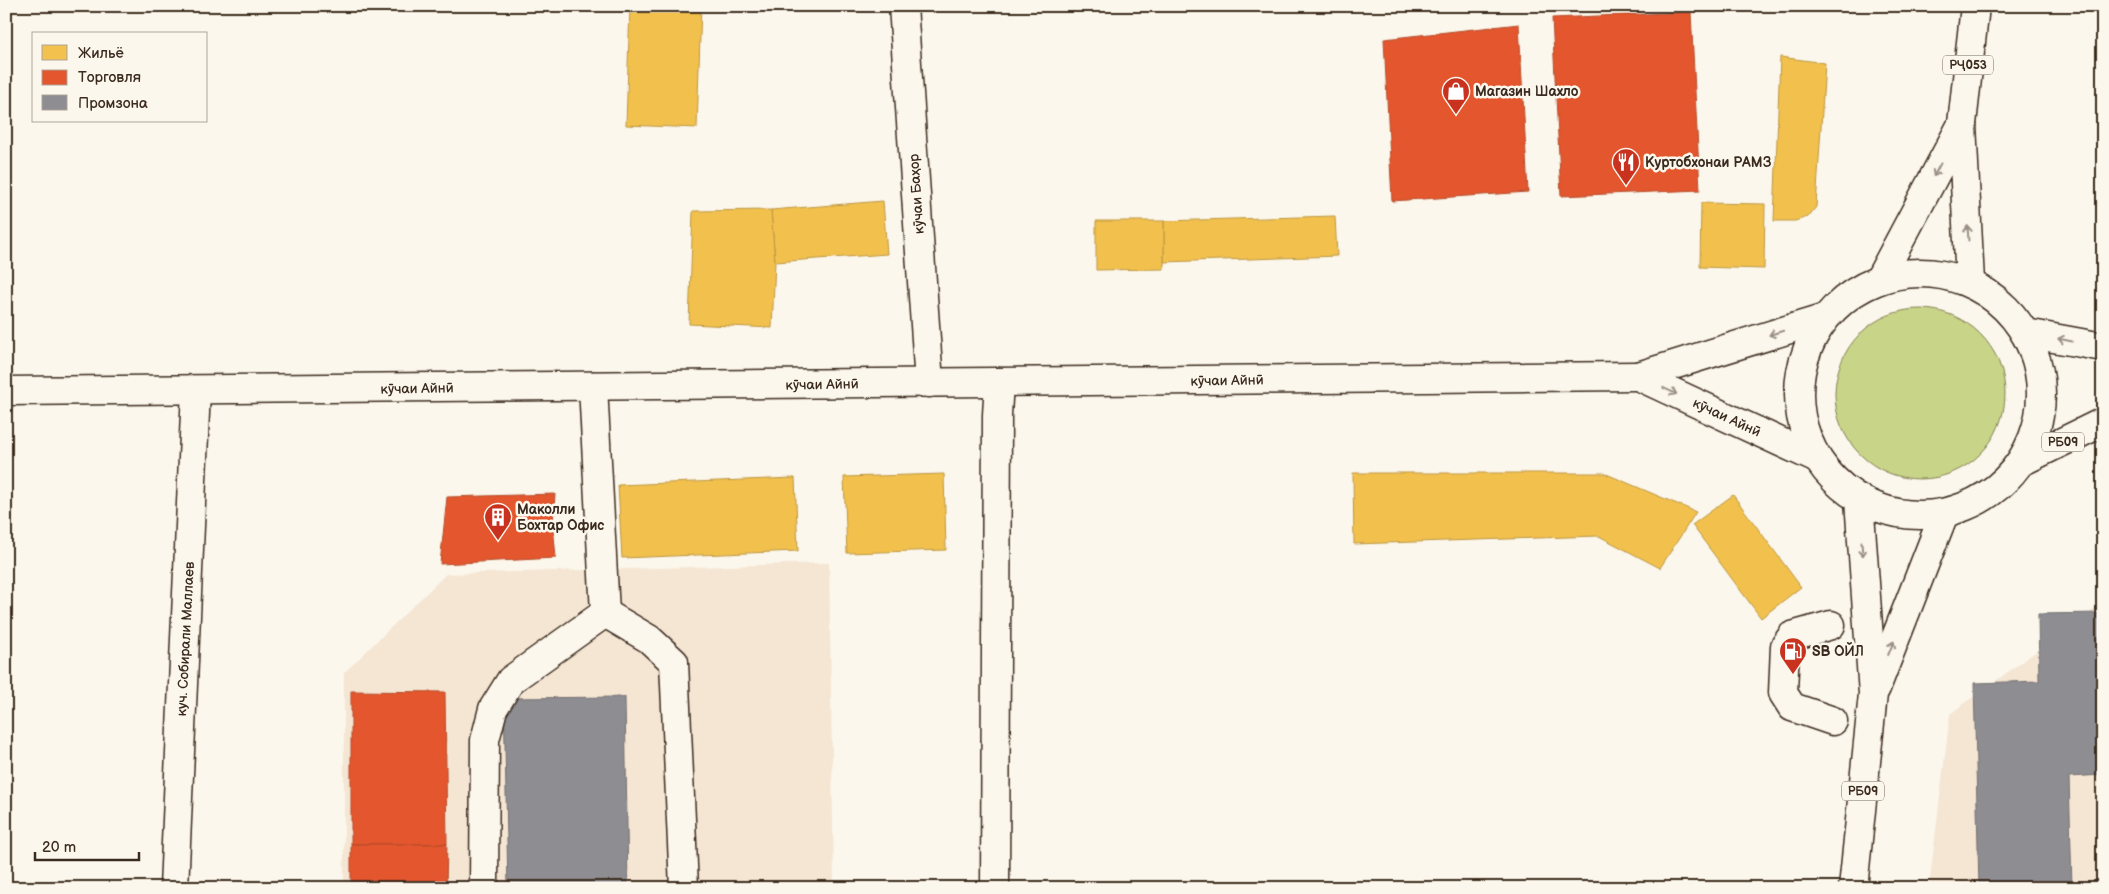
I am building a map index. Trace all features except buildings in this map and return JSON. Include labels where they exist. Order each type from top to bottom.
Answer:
[{"type":"main road","name":"кӯчаи Баҳор","points":[[903,6],[929,383]]},
{"type":"main road","name":"РҶ053","points":[[1962,124],[1974,6]]},
{"type":"main road","points":[[1880,278],[1962,124]]},
{"type":"main road","points":[[1962,124],[1970,282]]},
{"type":"main road","points":[[1926,271],[1970,282],[2002,303],[2026,333],[2042,398],[2023,461],[1989,496],[1944,514],[1900,515],[1859,500],[1835,482],[1816,458],[1797,387],[1822,319],[1848,294],[1880,278],[1926,271]]},
{"type":"main road","name":"кӯчаи Айнӣ","points":[[6,391],[1638,376],[1822,319]]},
{"type":"main road","points":[[2026,333],[2103,347]]},
{"type":"main road","name":"кӯчаи Айнӣ","points":[[1638,376],[1816,458]]},
{"type":"main road","points":[[995,888],[996,416],[998,382]]},
{"type":"main road","points":[[593,386],[605,613]]},
{"type":"main road","name":"куч. Собирали Маллаев","points":[[174,888],[196,390]]},
{"type":"main road","name":"РБ09","points":[[2023,461],[2103,422]]},
{"type":"main road","name":"РБ09","points":[[1853,888],[1873,694],[1859,500]]},
{"type":"main road","name":"РБ09","points":[[1873,694],[1944,514]]},
{"type":"main road","points":[[484,888],[485,740],[494,709],[511,680],[605,613]]},
{"type":"main road","points":[[605,613],[649,639],[674,662],[684,888]]},
{"type":"main road","points":[[1831,625],[1792,636],[1785,646],[1783,693],[1792,707],[1834,721]]},
{"type":"shaded area","points":[[829,563],[834,888],[344,888],[344,673],[446,574]]},
{"type":"shaded area","points":[[2103,603],[2103,888],[1929,888],[1950,714]]},
{"type":"green space","points":[[1920,309],[1945,313],[1960,319],[1980,334],[1995,354],[2001,369],[2005,394],[2001,419],[1995,434],[1980,454],[1960,469],[1945,475],[1920,479],[1895,475],[1880,469],[1860,454],[1845,434],[1839,419],[1835,394],[1839,369],[1845,354],[1860,334],[1880,319],[1895,313]]},
{"type":"place","name":"Магазин Шахло","points":[[1456,115]]},
{"type":"place","name":"Куртобхонаи РАМЗ","points":[[1626,186]]},
{"type":"place","name":"Маколли Бохтар Офис","points":[[498,541]]},
{"type":"place","name":"SB ОЙЛ","points":[[1793,675]]}]
